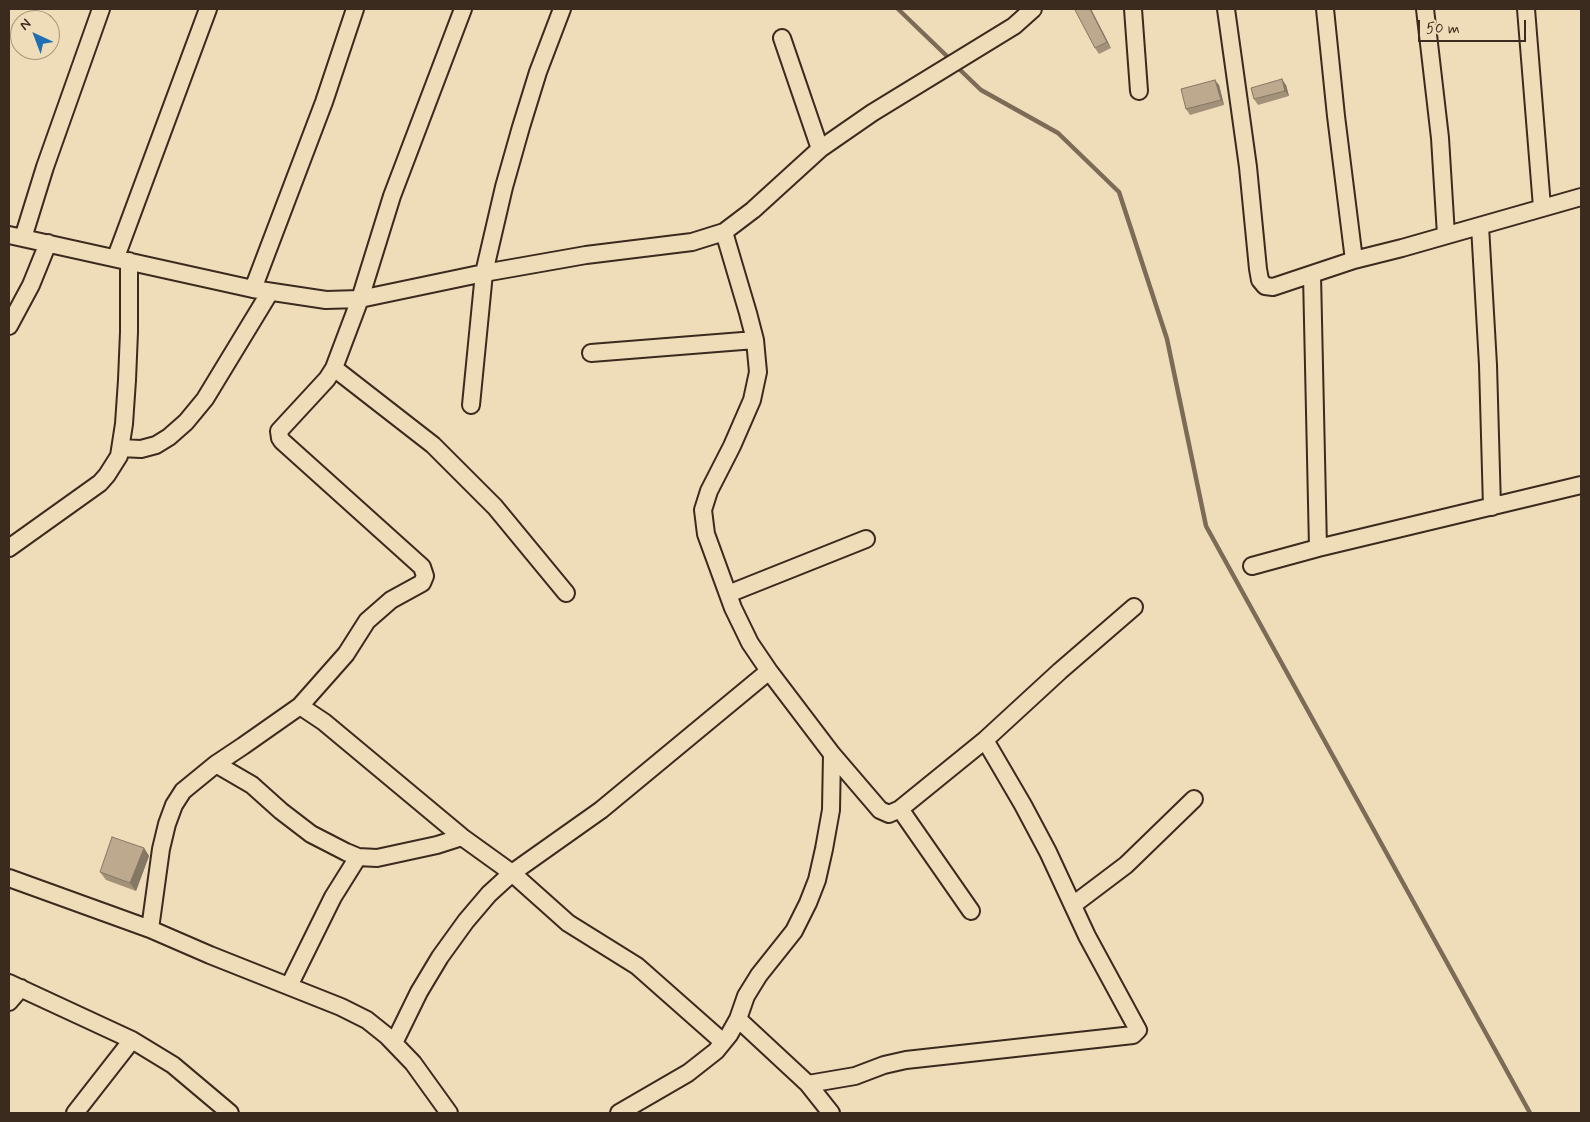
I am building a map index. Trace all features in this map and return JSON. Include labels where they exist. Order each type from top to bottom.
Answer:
[{"type":"street","points":[[101,9],[45,167],[16,236],[253,289],[326,300],[360,299],[484,273],[586,255],[692,242],[724,232],[753,210],[820,149],[872,113],[1014,26],[1033,9]]},
{"type":"street","points":[[9,548],[100,483],[114,464],[121,448],[129,332],[123,259],[208,9]]},
{"type":"street","points":[[253,289],[324,102],[356,9]]},
{"type":"street","points":[[150,929],[161,849],[174,805],[183,791],[216,764],[300,706],[346,654],[367,621],[391,600],[422,583],[425,576],[422,566],[280,438],[279,431],[327,379],[334,368],[360,299],[392,196],[464,9]]},
{"type":"street","points":[[472,405],[484,273],[504,187],[521,127],[538,72],[562,9]]},
{"type":"street","points":[[1133,9],[1140,91]]},
{"type":"street","points":[[1226,9],[1248,167],[1260,280],[1264,286],[1273,287],[1354,260],[1581,197]]},
{"type":"street","points":[[1324,9],[1354,260]]},
{"type":"street","points":[[1425,9],[1440,138],[1446,235]]},
{"type":"street","points":[[1526,9],[1542,207]]},
{"type":"street","points":[[782,38],[820,149]]},
{"type":"street","points":[[1480,226],[1488,365],[1492,507]]},
{"type":"street","points":[[724,232],[755,340],[758,372],[752,400],[732,446],[708,491],[703,510],[706,534],[728,594],[750,643],[832,754],[880,810],[889,814],[900,809],[985,740],[1060,671],[1134,607]]},
{"type":"street","points":[[9,326],[31,285],[48,243]]},
{"type":"street","points":[[1312,275],[1318,548]]},
{"type":"street","points":[[121,448],[141,449],[156,445],[169,437],[186,422],[205,398],[270,292]]},
{"type":"street","points":[[591,353],[755,340]]},
{"type":"street","points":[[334,368],[433,445],[495,507],[566,593]]},
{"type":"street","points":[[1252,566],[1318,548],[1581,485]]},
{"type":"street","points":[[728,594],[866,539]]},
{"type":"street","points":[[394,1043],[419,992],[440,957],[489,894],[512,873],[601,810],[769,671]]},
{"type":"street","points":[[300,706],[324,722],[462,837],[512,873],[568,923],[638,966],[723,1042]]},
{"type":"street","points":[[808,1084],[855,1076],[884,1065],[906,1060],[1135,1034],[1137,1028],[1027,812],[985,740]]},
{"type":"street","points":[[619,1113],[688,1073],[716,1051],[738,1018],[746,996],[759,975],[794,931],[817,880],[824,849],[830,810],[832,754]]},
{"type":"street","points":[[216,764],[252,785],[311,834],[358,857],[377,858],[430,847],[462,837]]},
{"type":"street","points":[[1073,905],[1126,865],[1194,800]]},
{"type":"street","points":[[900,809],[971,912]]},
{"type":"street","points":[[289,986],[333,896],[358,857]]},
{"type":"street","points":[[9,878],[150,929],[341,1007],[367,1020],[394,1043],[413,1063],[449,1113]]},
{"type":"street","points":[[9,1002],[15,985],[132,1040],[173,1065],[230,1113]]},
{"type":"street","points":[[738,1018],[808,1084],[831,1113]]},
{"type":"street","points":[[75,1113],[132,1040]]},
{"type":"building","points":[[1076,9],[1090,9],[1107,42],[1095,48]]},
{"type":"building","points":[[1282,79],[1285,91],[1254,99],[1251,88]]},
{"type":"building","points":[[1215,80],[1221,100],[1186,109],[1181,89]]},
{"type":"building","points":[[112,837],[144,848],[130,883],[100,872]]},
{"type":"waterway","points":[[898,9],[951,60]]},
{"type":"waterway","points":[[956,66],[981,90],[1058,133],[1119,192],[1167,339],[1206,526],[1530,1113]]}]
